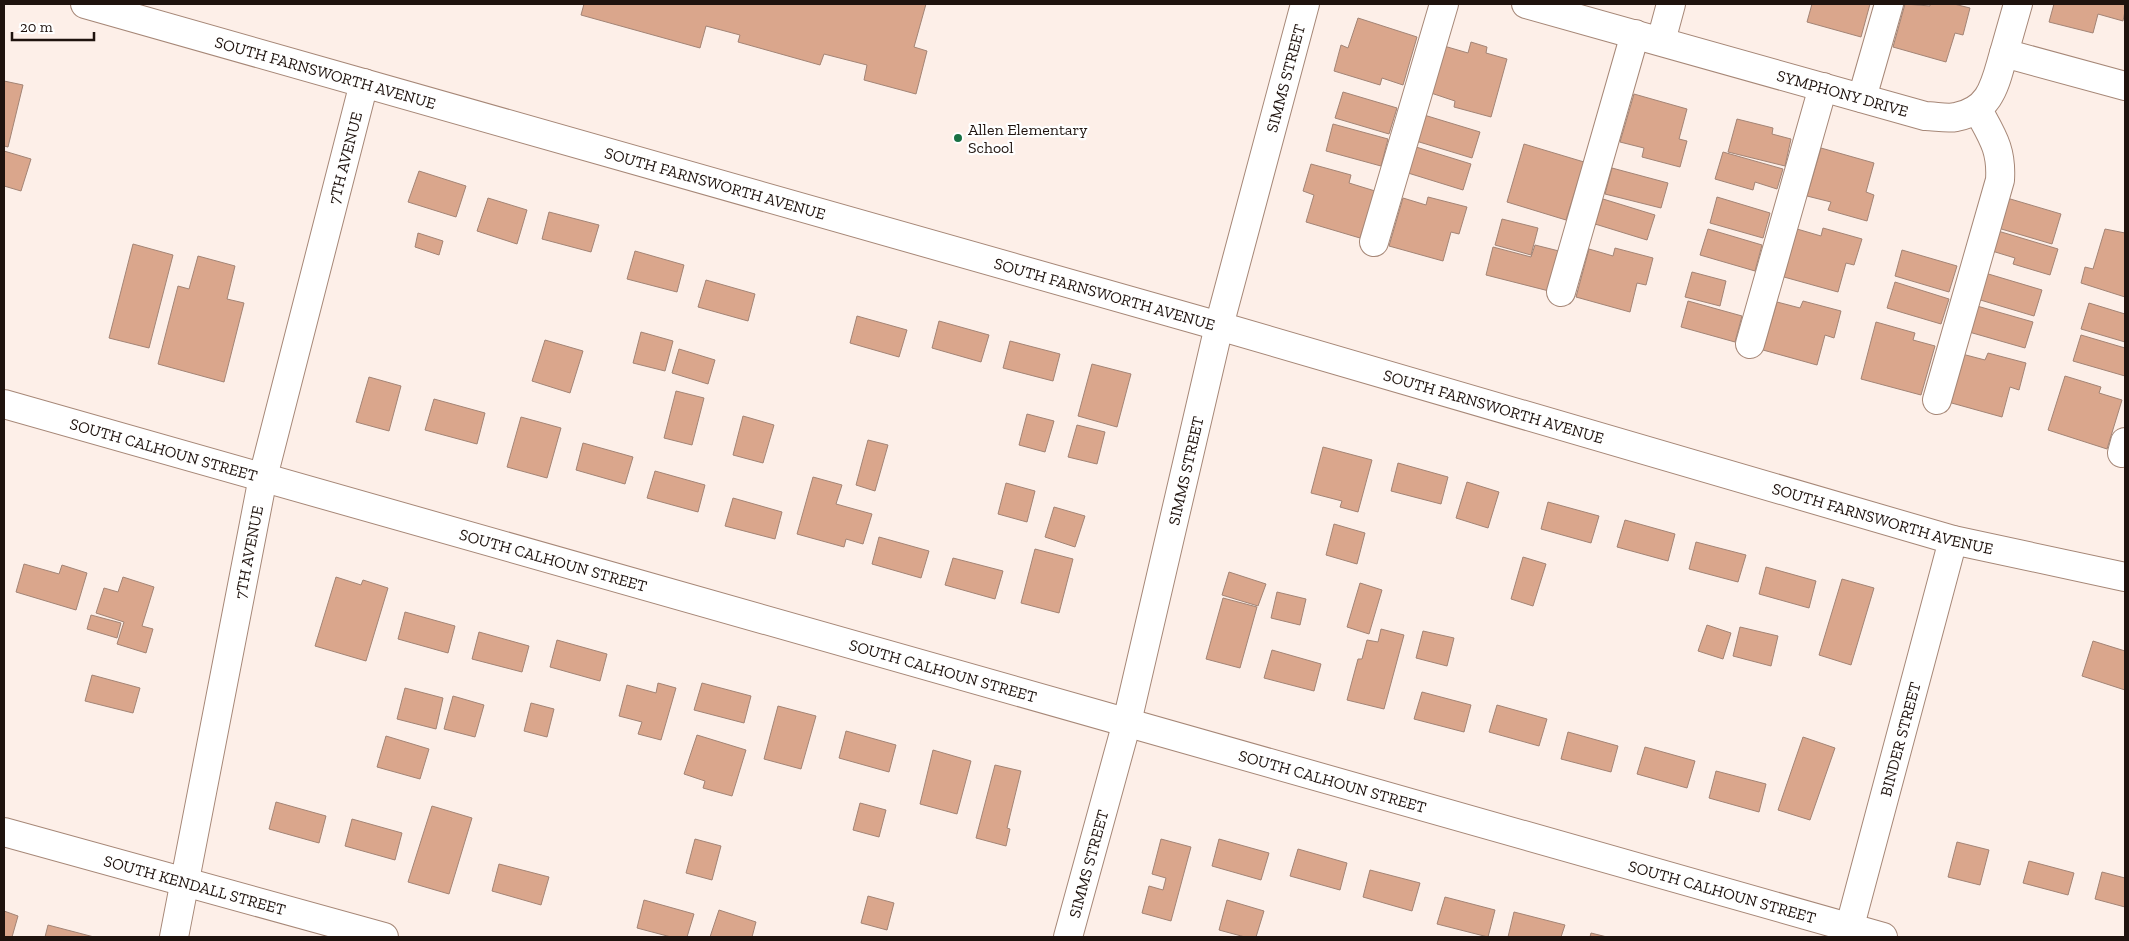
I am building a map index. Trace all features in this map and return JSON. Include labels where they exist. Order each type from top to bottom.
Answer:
[{"type":"street","name":"SOUTH FARNSWORTH AVENUE","points":[[85,4],[1219,326],[1953,540],[2125,577]]},
{"type":"street","name":"SIMMS STREET","points":[[1068,937],[1127,722],[1219,326],[1304,4]]},
{"type":"street","points":[[1374,242],[1444,4]]},
{"type":"street","name":"SYMPHONY DRIVE","points":[[1526,4],[1925,116],[1955,118],[1978,110]]},
{"type":"street","points":[[1561,292],[1648,38],[1671,4]]},
{"type":"street","points":[[1862,98],[1889,4]]},
{"type":"street","points":[[1937,400],[2000,180],[2001,162],[1996,144],[1978,110],[1993,89],[2018,4]]},
{"type":"street","points":[[2004,53],[2125,85]]},
{"type":"street","name":"7TH AVENUE","points":[[174,937],[263,477],[364,83]]},
{"type":"street","points":[[1750,344],[1823,87]]},
{"type":"street","name":"SOUTH CALHOUN STREET","points":[[4,404],[1127,722],[1848,933],[1883,937]]},
{"type":"street","name":"BINDER STREET","points":[[1848,933],[1953,540]]},
{"type":"street","name":"SOUTH KENDALL STREET","points":[[4,832],[384,937]]},
{"type":"building","points":[[584,4],[926,4],[914,47],[927,51],[916,94],[864,80],[867,65],[824,54],[820,65],[738,42],[740,35],[706,26],[700,48],[581,15]]},
{"type":"building","points":[[1812,4],[1870,4],[1861,37],[1807,22]]},
{"type":"building","points":[[1905,4],[1930,6],[1930,4],[1954,4],[1970,8],[1963,35],[1955,33],[1946,62],[1893,47]]},
{"type":"building","points":[[2054,4],[2125,4],[2125,11],[2123,21],[2098,14],[2093,33],[2049,22]]},
{"type":"building","points":[[1358,18],[1417,37],[1403,85],[1382,78],[1380,85],[1334,71],[1341,45],[1348,48]]},
{"type":"building","points":[[1471,42],[1487,47],[1486,53],[1507,59],[1491,117],[1454,107],[1455,101],[1431,93],[1444,46],[1468,53]]},
{"type":"building","points":[[4,81],[23,85],[8,147],[4,146]]},
{"type":"building","points":[[1343,92],[1397,108],[1389,134],[1335,118]]},
{"type":"building","points":[[1634,94],[1687,109],[1679,139],[1687,141],[1680,167],[1642,157],[1644,148],[1620,142]]},
{"type":"building","points":[[1424,115],[1480,132],[1472,158],[1416,141]]},
{"type":"building","points":[[1737,119],[1773,128],[1772,134],[1791,139],[1785,166],[1728,152]]},
{"type":"building","points":[[1333,124],[1388,139],[1381,166],[1326,151]]},
{"type":"building","points":[[1524,144],[1584,162],[1566,220],[1507,202]]},
{"type":"building","points":[[1416,147],[1471,164],[1463,190],[1408,173]]},
{"type":"building","points":[[1821,148],[1874,163],[1866,192],[1874,195],[1867,221],[1828,210],[1831,202],[1807,196]]},
{"type":"building","points":[[4,151],[31,159],[21,191],[4,186]]},
{"type":"building","points":[[1723,152],[1783,169],[1777,189],[1755,182],[1753,190],[1715,179]]},
{"type":"building","points":[[1311,164],[1351,175],[1349,183],[1375,191],[1360,238],[1306,222],[1314,195],[1303,191]]},
{"type":"building","points":[[1612,168],[1668,183],[1661,208],[1605,194]]},
{"type":"building","points":[[419,171],[466,186],[456,217],[408,202]]},
{"type":"building","points":[[1428,197],[1467,207],[1459,234],[1451,232],[1443,261],[1389,246],[1403,198],[1426,205]]},
{"type":"building","points":[[1717,197],[1770,213],[1763,238],[1710,223]]},
{"type":"building","points":[[488,198],[527,210],[517,244],[477,231]]},
{"type":"building","points":[[2007,198],[2061,214],[2052,244],[1998,228]]},
{"type":"building","points":[[1603,199],[1655,215],[1647,240],[1595,224]]},
{"type":"building","points":[[549,212],[599,225],[591,252],[542,239]]},
{"type":"building","points":[[1502,219],[1538,228],[1531,255],[1495,245]]},
{"type":"building","points":[[1823,228],[1862,239],[1854,265],[1846,263],[1838,292],[1784,277],[1797,229],[1821,236]]},
{"type":"building","points":[[1708,229],[1762,245],[1755,271],[1700,255]]},
{"type":"building","points":[[2105,229],[2125,233],[2125,297],[2081,283],[2085,267],[2093,269]]},
{"type":"building","points":[[1998,231],[2058,249],[2050,275],[2013,264],[2015,258],[1992,251]]},
{"type":"building","points":[[418,233],[443,241],[439,255],[415,247]]},
{"type":"building","points":[[133,244],[173,255],[149,348],[109,338]]},
{"type":"building","points":[[1535,245],[1559,251],[1549,291],[1486,275],[1493,247],[1531,257]]},
{"type":"building","points":[[1615,248],[1653,258],[1646,285],[1637,283],[1630,312],[1576,297],[1589,249],[1613,256]]},
{"type":"building","points":[[1902,250],[1957,266],[1949,292],[1895,276]]},
{"type":"building","points":[[635,251],[684,265],[677,292],[627,279]]},
{"type":"building","points":[[198,256],[235,266],[227,299],[244,303],[224,382],[158,364],[178,286],[189,289]]},
{"type":"building","points":[[1692,272],[1726,281],[1720,306],[1685,297]]},
{"type":"building","points":[[1985,273],[2042,290],[2034,316],[1977,299]]},
{"type":"building","points":[[706,280],[755,294],[748,321],[698,307]]},
{"type":"building","points":[[1895,282],[1949,299],[1941,324],[1887,308]]},
{"type":"building","points":[[1688,301],[1742,316],[1735,342],[1681,327]]},
{"type":"building","points":[[1803,301],[1841,311],[1834,338],[1825,335],[1817,365],[1763,350],[1777,302],[1800,308]]},
{"type":"building","points":[[2089,303],[2125,314],[2125,342],[2081,329]]},
{"type":"building","points":[[1977,306],[2033,322],[2025,348],[1969,332]]},
{"type":"building","points":[[857,316],[907,330],[899,357],[850,343]]},
{"type":"building","points":[[939,321],[989,335],[981,362],[932,348]]},
{"type":"building","points":[[1876,322],[1915,333],[1913,340],[1935,346],[1921,395],[1861,379]]},
{"type":"building","points":[[641,332],[673,341],[665,371],[633,363]]},
{"type":"building","points":[[2081,335],[2125,348],[2125,376],[2073,361]]},
{"type":"building","points":[[545,340],[583,351],[570,393],[532,381]]},
{"type":"building","points":[[1010,341],[1060,354],[1053,381],[1003,368]]},
{"type":"building","points":[[679,349],[715,360],[708,384],[672,373]]},
{"type":"building","points":[[1988,353],[2026,363],[2019,390],[2010,387],[2002,417],[1948,402],[1962,354],[1985,360]]},
{"type":"building","points":[[1092,364],[1131,374],[1117,427],[1078,416]]},
{"type":"building","points":[[2065,376],[2101,387],[2099,393],[2122,400],[2107,449],[2048,430]]},
{"type":"building","points":[[369,377],[401,386],[389,431],[356,422]]},
{"type":"building","points":[[676,391],[704,398],[692,445],[664,438]]},
{"type":"building","points":[[434,399],[485,413],[477,444],[425,430]]},
{"type":"building","points":[[1027,414],[1054,421],[1045,452],[1019,445]]},
{"type":"building","points":[[743,416],[774,425],[763,463],[733,455]]},
{"type":"building","points":[[521,417],[561,428],[547,478],[507,467]]},
{"type":"building","points":[[1077,425],[1105,432],[1097,464],[1068,457]]},
{"type":"building","points":[[868,440],[888,445],[875,491],[856,485]]},
{"type":"building","points":[[583,443],[633,457],[625,484],[576,470]]},
{"type":"building","points":[[1323,447],[1372,460],[1358,512],[1340,507],[1342,501],[1311,493]]},
{"type":"building","points":[[1398,463],[1448,477],[1441,504],[1391,491]]},
{"type":"building","points":[[655,471],[705,485],[698,512],[647,498]]},
{"type":"building","points":[[813,477],[842,485],[836,504],[872,514],[863,544],[846,539],[844,547],[797,534]]},
{"type":"building","points":[[1467,482],[1499,492],[1488,528],[1456,518]]},
{"type":"building","points":[[1006,483],[1035,491],[1027,522],[998,514]]},
{"type":"building","points":[[733,498],[782,512],[775,539],[725,526]]},
{"type":"building","points":[[1548,502],[1599,516],[1591,543],[1541,529]]},
{"type":"building","points":[[1054,507],[1085,516],[1075,547],[1045,537]]},
{"type":"building","points":[[1625,520],[1675,534],[1668,561],[1617,547]]},
{"type":"building","points":[[1334,524],[1365,533],[1357,564],[1326,555]]},
{"type":"building","points":[[879,537],[929,551],[921,578],[872,564]]},
{"type":"building","points":[[1696,542],[1746,555],[1738,582],[1689,569]]},
{"type":"building","points":[[1035,549],[1073,559],[1059,613],[1021,603]]},
{"type":"building","points":[[1523,557],[1546,564],[1533,606],[1511,599]]},
{"type":"building","points":[[953,558],[1003,571],[995,599],[945,585]]},
{"type":"building","points":[[24,564],[59,574],[62,565],[87,573],[76,610],[16,592]]},
{"type":"building","points":[[1766,567],[1816,581],[1809,608],[1759,594]]},
{"type":"building","points":[[1229,572],[1266,584],[1258,606],[1222,595]]},
{"type":"building","points":[[123,577],[154,587],[142,626],[153,629],[146,653],[117,644],[124,622],[96,613],[104,588],[118,592]]},
{"type":"building","points":[[336,577],[361,585],[363,580],[388,588],[366,661],[315,646]]},
{"type":"building","points":[[1842,579],[1874,588],[1851,665],[1819,655]]},
{"type":"building","points":[[1360,583],[1382,590],[1369,634],[1347,627]]},
{"type":"building","points":[[1277,592],[1306,599],[1300,625],[1271,618]]},
{"type":"building","points":[[1223,598],[1257,607],[1240,668],[1206,659]]},
{"type":"building","points":[[405,612],[455,626],[448,653],[398,639]]},
{"type":"building","points":[[91,615],[121,623],[117,638],[87,629]]},
{"type":"building","points":[[1707,625],[1731,633],[1723,659],[1698,651]]},
{"type":"building","points":[[1740,627],[1778,636],[1771,666],[1733,656]]},
{"type":"building","points":[[1381,629],[1404,635],[1384,709],[1347,700],[1358,659],[1362,659],[1367,640],[1378,642]]},
{"type":"building","points":[[1423,631],[1454,638],[1447,666],[1416,658]]},
{"type":"building","points":[[479,632],[529,646],[522,672],[472,659]]},
{"type":"building","points":[[557,640],[607,654],[600,681],[550,667]]},
{"type":"building","points":[[2093,641],[2125,651],[2125,690],[2082,676]]},
{"type":"building","points":[[1272,650],[1321,664],[1314,691],[1264,678]]},
{"type":"building","points":[[92,675],[140,688],[133,713],[85,701]]},
{"type":"building","points":[[658,683],[676,688],[661,740],[638,734],[642,722],[619,716],[627,685],[656,693]]},
{"type":"building","points":[[702,683],[751,696],[744,723],[694,710]]},
{"type":"building","points":[[405,688],[443,698],[436,729],[397,719]]},
{"type":"building","points":[[1422,692],[1471,705],[1464,732],[1414,719]]},
{"type":"building","points":[[453,696],[484,705],[475,737],[444,729]]},
{"type":"building","points":[[531,703],[554,709],[547,737],[524,731]]},
{"type":"building","points":[[1497,705],[1547,719],[1539,746],[1489,732]]},
{"type":"building","points":[[778,706],[816,716],[801,769],[764,759]]},
{"type":"building","points":[[846,731],[896,745],[889,772],[839,758]]},
{"type":"building","points":[[1568,732],[1618,746],[1611,772],[1561,759]]},
{"type":"building","points":[[697,735],[746,750],[732,796],[703,788],[705,781],[684,774]]},
{"type":"building","points":[[386,736],[429,749],[420,779],[377,767]]},
{"type":"building","points":[[1803,737],[1835,748],[1810,820],[1778,810]]},
{"type":"building","points":[[1645,747],[1695,761],[1687,788],[1637,774]]},
{"type":"building","points":[[933,750],[971,761],[957,814],[920,804]]},
{"type":"building","points":[[995,765],[1021,771],[1007,828],[1010,829],[1006,846],[976,838]]},
{"type":"building","points":[[1716,771],[1766,784],[1759,812],[1709,798]]},
{"type":"building","points":[[276,802],[326,816],[319,843],[269,829]]},
{"type":"building","points":[[860,803],[886,810],[879,837],[853,830]]},
{"type":"building","points":[[432,806],[472,818],[449,894],[408,882]]},
{"type":"building","points":[[352,819],[402,833],[395,860],[345,846]]},
{"type":"building","points":[[695,839],[721,846],[712,880],[686,873]]},
{"type":"building","points":[[1161,839],[1191,847],[1171,921],[1142,913],[1149,886],[1163,890],[1166,878],[1152,874]]},
{"type":"building","points":[[1219,839],[1269,853],[1261,880],[1212,866]]},
{"type":"building","points":[[1957,842],[1989,850],[1980,885],[1948,877]]},
{"type":"building","points":[[1298,849],[1347,863],[1340,890],[1290,876]]},
{"type":"building","points":[[2029,861],[2074,873],[2068,895],[2023,883]]},
{"type":"building","points":[[499,864],[549,877],[541,905],[492,891]]},
{"type":"building","points":[[1370,870],[1420,883],[1412,911],[1363,897]]},
{"type":"building","points":[[2102,872],[2125,878],[2125,907],[2095,899]]},
{"type":"building","points":[[868,896],[894,903],[887,930],[861,923]]},
{"type":"building","points":[[1445,897],[1495,910],[1488,937],[1437,924]]},
{"type":"building","points":[[644,900],[694,914],[687,937],[671,937],[637,928]]},
{"type":"building","points":[[1227,900],[1264,911],[1256,937],[1245,937],[1219,930]]},
{"type":"building","points":[[719,910],[756,922],[752,937],[710,937]]},
{"type":"building","points":[[4,911],[18,916],[12,937],[4,937]]},
{"type":"building","points":[[1514,912],[1565,925],[1561,937],[1508,937]]},
{"type":"building","points":[[48,925],[94,937],[45,937]]},
{"type":"building","points":[[1591,933],[1607,937],[1590,937]]},
{"type":"place","name":"Allen Elementary School","points":[[958,138]]}]
